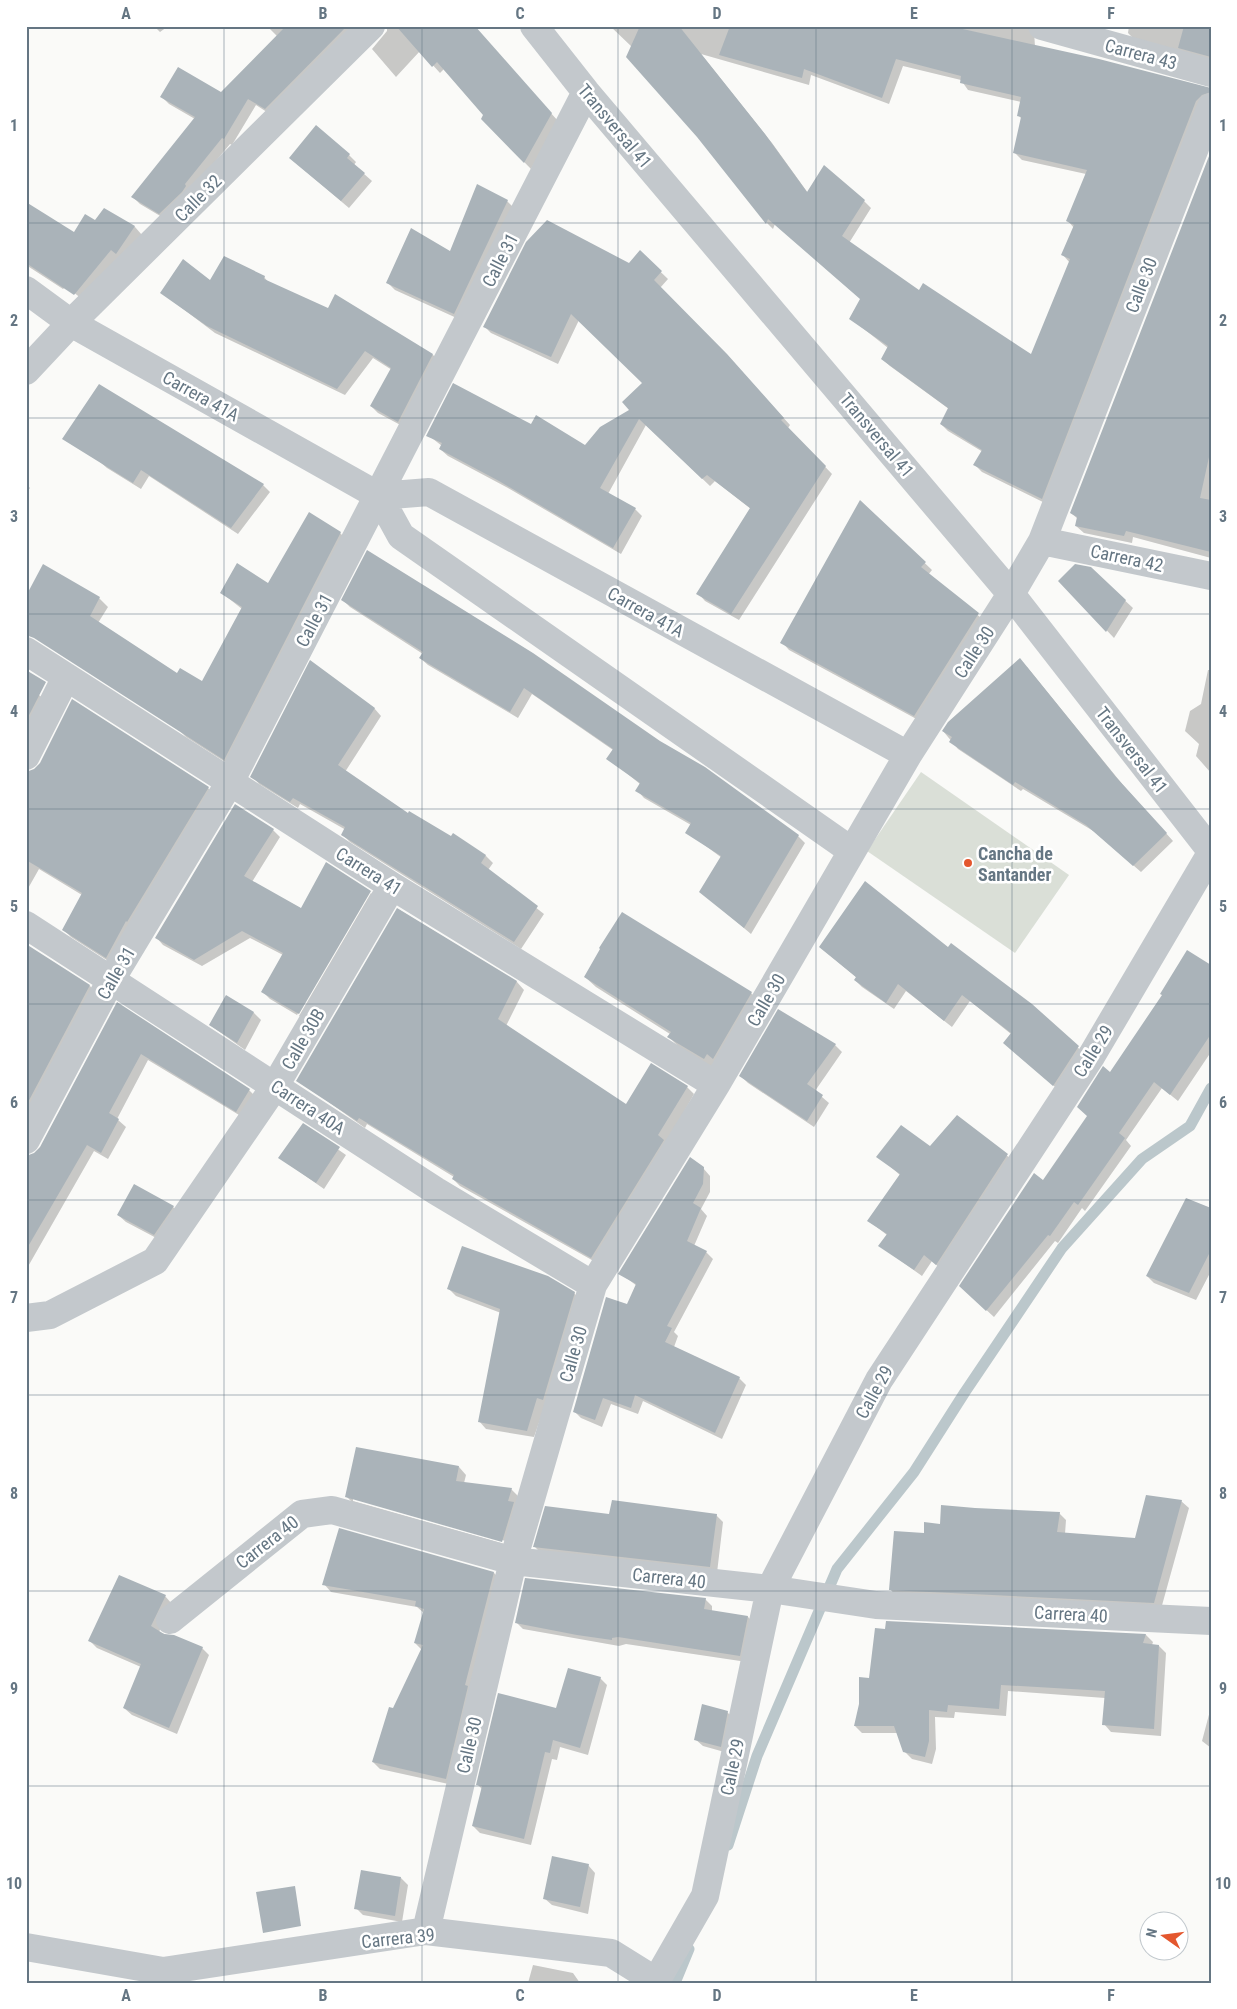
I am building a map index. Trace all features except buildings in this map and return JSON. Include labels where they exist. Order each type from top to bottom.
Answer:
[{"type":"street","name":"Calle 32","points":[[26,371],[71,323],[371,26]]},
{"type":"street","name":"Transversal 41","points":[[534,26],[586,92],[1011,594],[1211,852]]},
{"type":"street","name":"Carrera 43","points":[[1042,26],[1211,73]]},
{"type":"street","name":"Calle 31","points":[[26,1140],[112,978],[230,782],[586,92]]},
{"type":"street","name":"Calle 30","points":[[426,1931],[513,1561],[593,1285],[716,1085],[908,755],[1011,594],[1042,541],[1211,107]]},
{"type":"street","name":"Carrera 41A","points":[[26,290],[71,323],[379,496],[429,492],[908,755]]},
{"type":"street","points":[[379,496],[401,536],[852,851]]},
{"type":"street","name":"Carrera 42","points":[[1042,541],[1211,576]]},
{"type":"street","name":"Carrera 41","points":[[26,650],[392,886],[716,1085]]},
{"type":"street","points":[[26,756],[66,677]]},
{"type":"street","name":"Calle 29","points":[[656,1982],[704,1896],[778,1590],[879,1380],[1092,1055],[1211,852]]},
{"type":"street","name":"Calle 30B","points":[[26,1318],[50,1315],[155,1261],[276,1086],[392,886]]},
{"type":"street","name":"Carrera 40A","points":[[26,925],[112,978],[436,1191],[593,1285]]},
{"type":"street","name":"Carrera 40","points":[[170,1620],[302,1514],[332,1510],[513,1561],[778,1590],[876,1605],[1211,1621]]},
{"type":"street","name":"Carrera 39","points":[[26,1947],[163,1971],[426,1931],[611,1953],[656,1982]]},
{"type":"shaded area","name":"Cancha de Santander","points":[[921,772],[1069,875],[1015,953],[867,851]]},
{"type":"waterway","points":[[728,1845],[757,1756],[837,1569],[914,1472],[965,1392],[1062,1248],[1142,1159],[1190,1126],[1211,1088]]},
{"type":"waterway","points":[[675,1983],[689,1949]]},
{"type":"place","name":"Cancha de Santander","points":[[968,863]]}]
